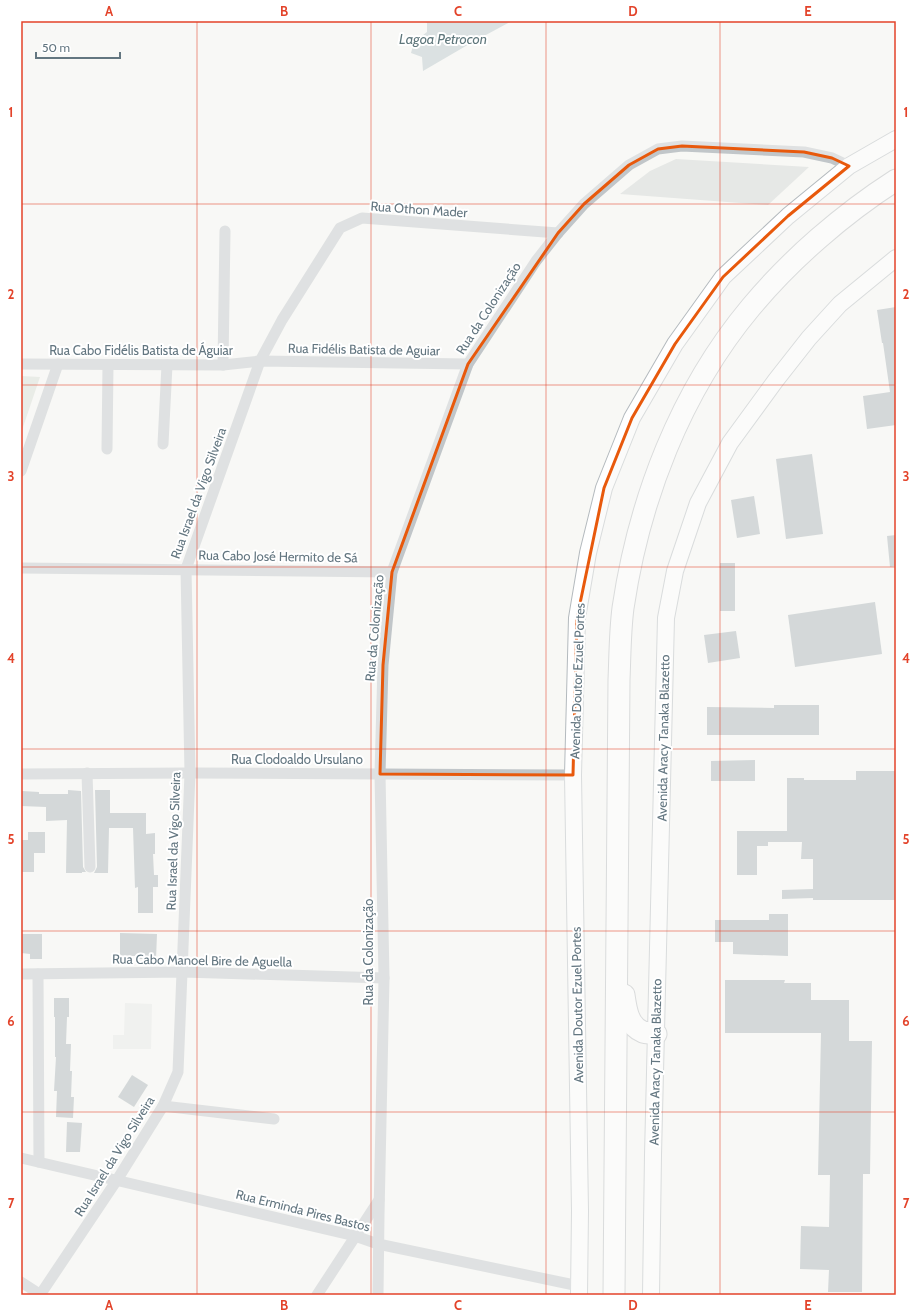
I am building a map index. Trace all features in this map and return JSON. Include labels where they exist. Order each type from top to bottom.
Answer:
[{"type":"highway","points":[[614,1295],[619,680],[623,609],[642,518],[654,480],[669,444],[705,371],[750,308],[780,275],[811,246],[845,217],[896,180]]},
{"type":"highway","points":[[616,946],[626,1010],[630,1020],[643,1032],[656,1034]]},
{"type":"main road","name":"Avenida Doutor Ezuel Portes","points":[[579,1291],[580,1211],[573,775],[577,618],[588,553],[604,488],[632,418],[675,344],[723,277],[788,216],[849,166],[896,139]]},
{"type":"main road","name":"Avenida Aracy Tanaka Blazetto","points":[[651,1295],[666,618],[675,571],[698,503],[730,443],[809,338],[840,304],[896,258]]},
{"type":"street","name":"Rua da Colonização","points":[[378,1295],[384,978],[380,774],[383,665],[392,572],[468,364],[536,261],[558,233],[584,204],[629,165],[658,149],[682,146],[804,152],[832,158],[849,166]]},
{"type":"street","name":"Rua Othon Mader","points":[[260,361],[282,320],[340,228],[362,218],[558,233]]},
{"type":"street","points":[[224,365],[225,232]]},
{"type":"street","name":"Rua Cabo Fidélis Batista de Águiar","points":[[21,364],[224,365],[260,361]]},
{"type":"street","name":"Rua Fidélis Batista de Aguiar","points":[[260,361],[468,364]]},
{"type":"street","name":"Rua Israel da Vigo Silveira","points":[[40,1295],[117,1180],[163,1106],[178,1072],[190,773],[186,569],[260,361]]},
{"type":"street","points":[[21,470],[58,364]]},
{"type":"street","points":[[107,449],[108,365]]},
{"type":"street","points":[[163,444],[167,365]]},
{"type":"street","name":"Rua Cabo José Hermito de Sá","points":[[21,568],[392,572]]},
{"type":"street","points":[[87,773],[90,867]]},
{"type":"street","name":"Rua Clodoaldo Ursulano","points":[[21,774],[190,773],[573,775]]},
{"type":"street","name":"Rua Cabo Manoel Bire de Aguella","points":[[21,974],[183,972],[384,978]]},
{"type":"street","points":[[38,974],[39,1162]]},
{"type":"street","points":[[163,1106],[274,1119]]},
{"type":"street","name":"Rua Erminda Pires Bastos","points":[[21,1158],[355,1236],[378,1244],[579,1291]]},
{"type":"street","points":[[316,1295],[379,1200]]},
{"type":"street","points":[[21,1282],[40,1295]]},
{"type":"highlighted area","points":[[682,146],[804,152],[832,158],[849,166],[788,216],[723,277],[675,344],[632,418],[604,488],[577,618],[573,775],[380,774],[383,665],[392,572],[468,364],[558,233],[584,204],[629,165],[658,149]]},
{"type":"shaded area","points":[[676,159],[809,167],[768,205],[620,194],[650,171]]},
{"type":"shaded area","points":[[21,376],[40,377],[21,433]]},
{"type":"shaded area","points":[[125,1003],[152,1004],[151,1049],[113,1049],[113,1035],[124,1035]]},
{"type":"water","name":"Lagoa Petrocon","points":[[424,21],[512,21],[423,71],[422,57],[411,53],[414,42],[427,32],[427,23]]},
{"type":"building","points":[[896,307],[896,425],[867,429],[863,396],[890,392],[877,310]]},
{"type":"building","points":[[812,454],[823,534],[786,539],[776,459]]},
{"type":"building","points":[[754,496],[760,534],[737,538],[731,500]]},
{"type":"building","points":[[896,535],[896,566],[890,567],[887,536]]},
{"type":"building","points":[[720,563],[735,563],[735,611],[720,611]]},
{"type":"building","points":[[875,602],[882,654],[795,667],[788,615]]},
{"type":"building","points":[[736,631],[740,658],[708,663],[704,635]]},
{"type":"building","points":[[774,705],[819,705],[819,735],[707,735],[707,707],[774,708]]},
{"type":"building","points":[[755,760],[755,781],[711,781],[711,761]]},
{"type":"building","points":[[856,771],[896,771],[896,900],[813,900],[813,898],[782,899],[782,890],[813,889],[813,859],[801,859],[802,842],[768,842],[768,846],[757,846],[757,875],[737,875],[737,831],[787,831],[787,778],[804,778],[804,780],[856,780]]},
{"type":"building","points":[[68,790],[81,791],[83,867],[86,872],[82,873],[66,873],[67,820],[46,821],[46,807],[21,806],[22,791],[39,792],[39,794],[68,794]]},
{"type":"building","points":[[95,790],[110,790],[110,813],[146,813],[146,834],[155,833],[155,854],[153,854],[154,875],[158,875],[158,887],[153,887],[153,913],[138,913],[138,887],[135,888],[133,828],[109,828],[108,873],[94,873],[97,867]]},
{"type":"building","points":[[28,832],[45,832],[45,853],[34,853],[34,872],[21,872],[22,840],[28,840]]},
{"type":"building","points":[[769,914],[788,914],[788,956],[733,954],[733,942],[715,942],[715,920],[769,920]]},
{"type":"building","points":[[120,933],[157,934],[156,959],[135,959],[135,956],[120,956]]},
{"type":"building","points":[[21,934],[42,934],[42,959],[30,959],[30,954],[21,953]]},
{"type":"building","points":[[725,980],[785,980],[784,983],[811,983],[811,1000],[849,1000],[849,1041],[872,1041],[870,1174],[863,1174],[862,1292],[828,1292],[829,1270],[800,1269],[801,1226],[829,1227],[830,1175],[818,1175],[821,1033],[725,1033]]},
{"type":"building","points":[[54,998],[69,998],[69,1017],[67,1017],[66,1044],[71,1044],[70,1071],[72,1071],[71,1097],[74,1097],[73,1118],[56,1117],[57,1091],[54,1091],[56,1057]]},
{"type":"building","points":[[132,1075],[148,1085],[134,1107],[118,1097]]},
{"type":"building","points":[[67,1122],[82,1123],[80,1152],[66,1152]]}]
